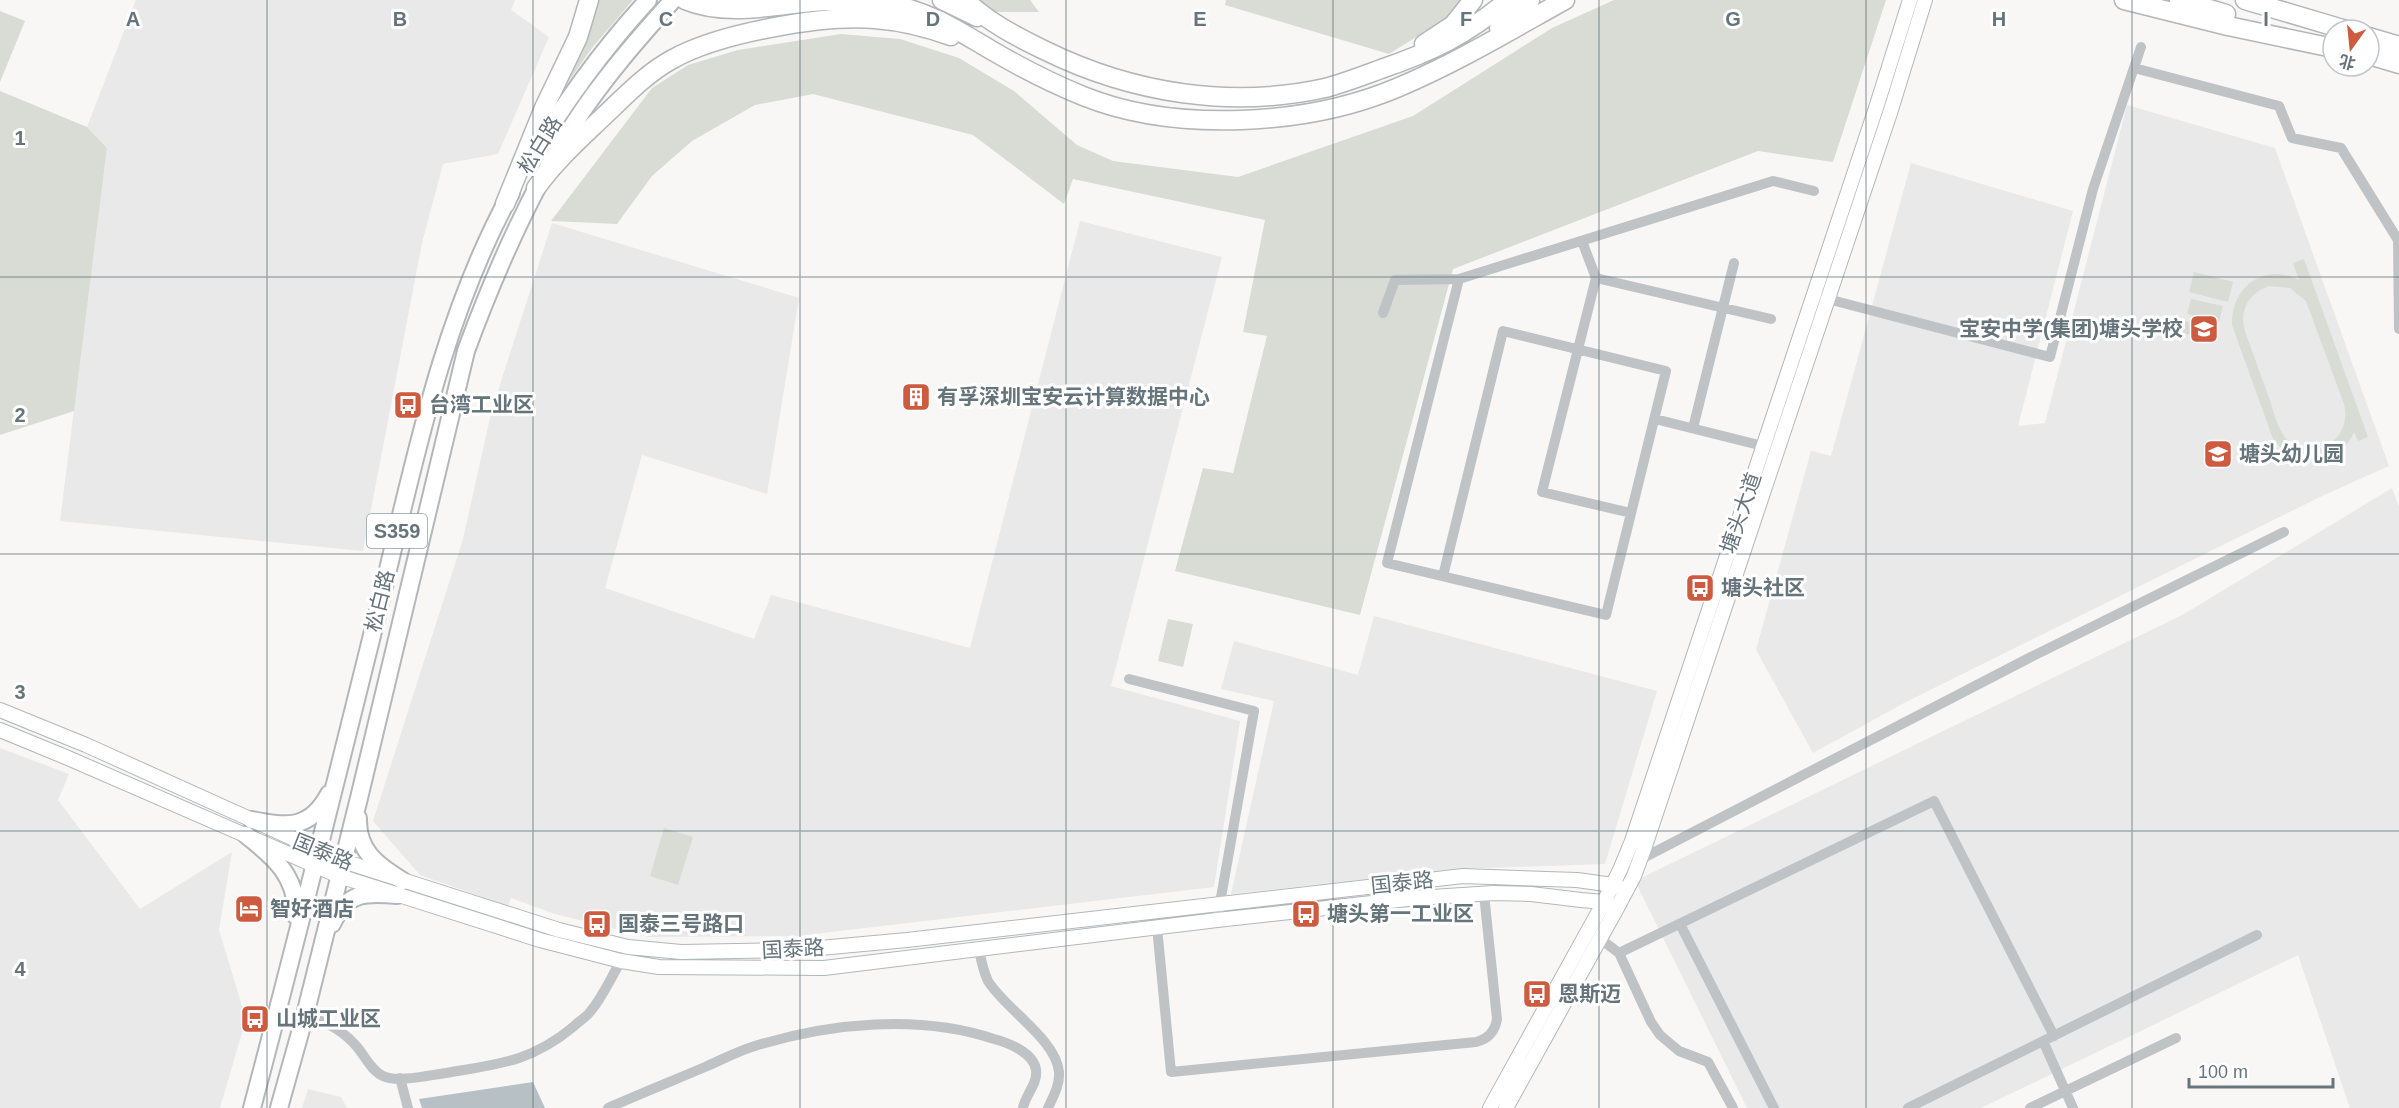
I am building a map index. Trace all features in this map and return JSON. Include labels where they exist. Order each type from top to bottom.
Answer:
[{"type":"highway","points":[[505,204],[544,108],[578,37],[590,0]]},
{"type":"highway","points":[[685,0],[706,7],[723,8],[846,0],[888,4],[918,11],[940,20],[1056,84],[1118,107],[1166,117],[1239,120],[1318,110],[1374,96],[1429,74],[1565,0]]},
{"type":"highway","points":[[942,0],[1078,66],[1130,82],[1190,95],[1254,97],[1299,93],[1327,87],[1388,67],[1451,42],[1508,0]]},
{"type":"highway","points":[[965,0],[1000,27]]},
{"type":"highway","points":[[1388,67],[1453,25],[1473,0]]},
{"type":"highway","points":[[1475,49],[1530,0]]},
{"type":"highway","points":[[2124,0],[2228,26],[2321,45]]},
{"type":"highway","points":[[2179,0],[2321,43]]},
{"type":"highway","points":[[2245,0],[2321,23]]},
{"type":"highway","points":[[536,188],[566,152],[650,74],[693,50],[717,41],[826,20],[874,19],[923,27],[989,49]]},
{"type":"highway","points":[[2381,41],[2399,46]]},
{"type":"highway","points":[[2381,59],[2399,64]]},
{"type":"main road","name":"松白路","points":[[252,1108],[337,777],[436,375],[469,281],[505,204],[541,141],[582,79],[622,28],[648,0]]},
{"type":"main road","name":"松白路","points":[[279,1108],[305,1015],[359,798],[466,351],[492,282],[536,188],[574,124],[598,90],[673,0]]},
{"type":"main road","points":[[249,828],[300,823],[318,811],[337,777]]},
{"type":"main road","points":[[359,798],[358,825],[364,849],[400,888]]},
{"type":"main road","points":[[249,828],[278,861],[290,880],[295,894],[296,909],[294,944]]},
{"type":"main road","points":[[318,961],[336,917],[348,901],[367,893],[400,888]]},
{"type":"street","name":"塘头大道","points":[[1506,1108],[1617,908],[1640,859],[1820,298],[1910,0]]},
{"type":"street","name":"塘头大道","points":[[1820,298],[1894,101],[1925,0]]},
{"type":"street","points":[[1820,298],[2049,357],[2093,189],[2141,47]]},
{"type":"street","points":[[2134,68],[2279,106],[2292,138],[2341,148],[2398,240],[2399,329]]},
{"type":"street","points":[[1383,313],[1395,280],[1459,279],[1773,181],[1814,191]]},
{"type":"street","points":[[1582,241],[1596,278],[1542,492],[1631,513]]},
{"type":"street","points":[[1693,428],[1734,263]]},
{"type":"street","points":[[1596,278],[1771,319]]},
{"type":"street","points":[[1443,576],[1503,331],[1666,371],[1606,615],[1443,576],[1387,562],[1459,279]]},
{"type":"street","points":[[1655,418],[1770,448]]},
{"type":"street","name":"塘头大道","points":[[1490,1108],[1620,870],[1770,448]]},
{"type":"street","points":[[1620,870],[2029,658],[2284,532]]},
{"type":"street","points":[[1129,679],[1254,711],[1217,920]]},
{"type":"street","name":"国泰路","points":[[0,710],[86,745],[249,828],[341,869],[400,888],[540,940],[621,961],[659,966],[824,968],[1417,898],[1531,894],[1604,902],[1617,908]]},
{"type":"street","name":"国泰路","points":[[0,730],[249,828]]},
{"type":"street","points":[[1619,953],[1934,801],[2054,1036]]},
{"type":"street","name":"国泰路","points":[[400,888],[628,947],[681,952],[820,948],[1463,876],[1577,880],[1613,885],[1626,890]]},
{"type":"street","points":[[1157,927],[1172,1072],[1476,1042],[1493,1032],[1497,1019],[1484,894]]},
{"type":"street","points":[[1680,924],[1774,1108]]},
{"type":"street","points":[[1587,930],[1619,953],[1651,1022],[1660,1035],[1679,1051],[1708,1062],[1733,1108]]},
{"type":"street","points":[[1908,1108],[2257,935]]},
{"type":"street","points":[[979,949],[988,981],[1054,1056],[1059,1073],[1056,1090],[1048,1108]]},
{"type":"street","points":[[305,1015],[320,1020],[349,1039],[382,1076],[423,1077],[512,1062],[539,1051],[558,1039],[590,1012],[621,961]]},
{"type":"street","points":[[608,1108],[754,1046],[815,1032],[887,1025],[939,1025],[969,1030],[1026,1053],[1033,1060],[1036,1078],[1023,1108]]},
{"type":"street","points":[[2030,1108],[2176,1038]]},
{"type":"street","points":[[2043,1041],[2073,1108]]},
{"type":"street","points":[[400,1078],[408,1108]]},
{"type":"shaded area","name":"台湾工业区","points":[[136,0],[515,0],[511,10],[549,37],[498,154],[443,164],[422,243],[363,551],[60,521],[107,148],[87,127]]},
{"type":"shaded area","points":[[597,0],[633,0],[592,48],[550,108]]},
{"type":"shaded area","points":[[978,0],[1030,0],[1039,12],[995,12]]},
{"type":"shaded area","points":[[1226,0],[1463,0],[1447,18],[1389,54],[1225,5]]},
{"type":"shaded area","points":[[1614,0],[1886,0],[1833,162],[1758,151],[1453,269],[1360,615],[1175,571],[1203,468],[1233,473],[1267,336],[1243,332],[1265,220],[1073,179],[1064,204],[973,135],[813,94],[755,105],[692,141],[652,176],[617,224],[551,221],[652,88],[688,65],[738,50],[841,34],[900,39],[959,58],[1014,91],[1077,145],[1113,161],[1238,177],[1413,116],[1552,28]]},
{"type":"shaded area","points":[[0,11],[25,21],[0,82]]},
{"type":"shaded area","points":[[0,91],[87,127],[107,148],[74,411],[0,435]]},
{"type":"shaded area","points":[[2127,105],[2275,148],[2389,466],[2324,495],[1906,702],[1813,753],[1756,650],[1811,451],[1831,456],[1911,163],[2073,211],[2018,426],[2045,423]]},
{"type":"shaded area","points":[[1080,221],[1222,257],[1111,686],[1240,721],[1214,887],[797,936],[648,937],[555,914],[511,898],[508,906],[420,875],[373,821],[463,539],[492,409],[552,223],[799,298],[767,494],[642,455],[605,588],[754,639],[771,595],[970,648]]},
{"type":"shaded area","points":[[2304,259],[2368,437],[2358,441],[2354,432],[2347,444],[2338,452],[2328,458],[2316,460],[2293,455],[2282,449],[2273,439],[2232,325],[2237,299],[2244,289],[2262,276],[2274,274],[2286,275],[2299,280],[2293,263]],"holes":[[[2269,286],[2290,288],[2306,301],[2344,404],[2345,418],[2342,430],[2326,446],[2316,450],[2304,450],[2284,436],[2243,323],[2247,303],[2256,293]]]},
{"type":"shaded area","points":[[2194,272],[2233,282],[2228,302],[2189,292]]},
{"type":"shaded area","points":[[2191,299],[2223,306],[2219,322],[2187,314]]},
{"type":"shaded area","points":[[2185,321],[2217,329],[2215,341],[2182,333]]},
{"type":"shaded area","points":[[2392,488],[2399,507],[2399,1108],[2350,1108],[2298,955],[1981,1108],[1747,1108],[1635,881],[2184,614]]},
{"type":"shaded area","name":"塘头第一工业区","points":[[1374,616],[1657,691],[1605,864],[1454,869],[1231,894],[1274,701],[1221,689],[1234,641],[1358,675]]},
{"type":"shaded area","points":[[1168,619],[1193,624],[1183,667],[1158,661]]},
{"type":"shaded area","points":[[0,748],[69,774],[58,800],[140,909],[232,852],[219,930],[246,1019],[220,1108],[0,1108]]},
{"type":"shaded area","points":[[664,828],[693,837],[678,885],[650,876]]},
{"type":"shaded area","points":[[533,1082],[545,1108],[422,1108],[419,1099]]},
{"type":"shaded area","points":[[308,1089],[341,1097],[347,1108],[302,1108]]},
{"type":"place","name":"宝安中学(集团)塘头学校","points":[[2204,329]]},
{"type":"place","name":"有孚深圳宝安云计算数据中心","points":[[916,397]]},
{"type":"place","name":"台湾工业区","points":[[408,405]]},
{"type":"place","name":"塘头幼儿园","points":[[2218,454]]},
{"type":"place","name":"塘头社区","points":[[1700,588]]},
{"type":"place","name":"智好酒店","points":[[249,909]]},
{"type":"place","name":"塘头第一工业区","points":[[1306,914]]},
{"type":"place","name":"国泰三号路口","points":[[597,924]]},
{"type":"place","name":"恩斯迈","points":[[1537,994]]},
{"type":"place","name":"山城工业区","points":[[255,1019]]}]
